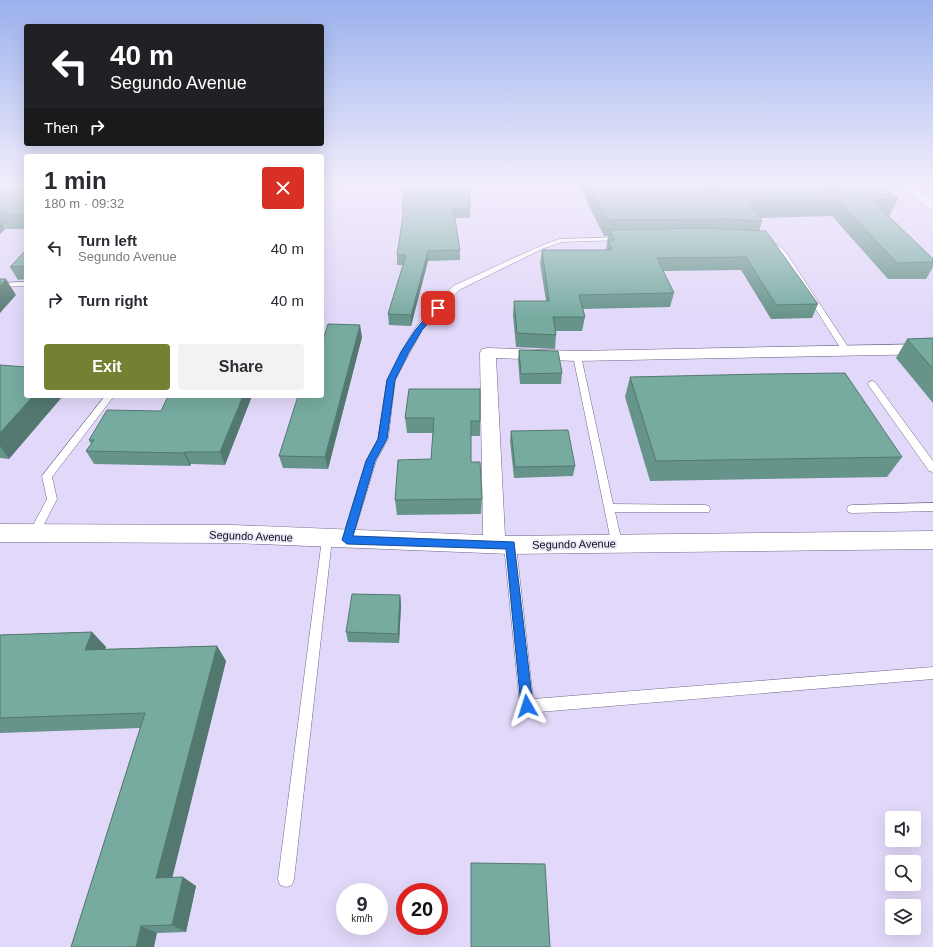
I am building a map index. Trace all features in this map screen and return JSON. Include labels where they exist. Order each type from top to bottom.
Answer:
[{"type":"street","points":[[502,544],[488,353],[577,356],[933,349]]},
{"type":"street","name":"Segundo Avenue","points":[[0,533],[233,534],[337,540],[502,544],[933,540]]},
{"type":"lane","points":[[286,879],[337,540],[382,439],[391,380],[405,352],[419,329],[456,288],[540,248],[561,240],[630,239]]},
{"type":"lane","points":[[757,240],[772,244],[783,252],[846,350]]},
{"type":"lane","points":[[0,285],[24,284]]},
{"type":"lane","points":[[577,356],[616,543]]},
{"type":"lane","points":[[872,384],[933,468]]},
{"type":"lane","points":[[34,533],[52,499],[47,476],[108,398]]},
{"type":"lane","points":[[852,509],[933,506]]},
{"type":"lane","points":[[609,508],[705,509]]},
{"type":"lane","points":[[502,544],[527,706],[933,673]]},
{"type":"building","points":[[401,230],[457,230],[460,250],[428,251],[411,315],[388,314],[406,255],[397,255]]},
{"type":"building","points":[[609,230],[766,231],[818,304],[776,305],[746,257],[657,258],[674,293],[579,295],[585,317],[553,317],[556,335],[517,333],[514,301],[549,301],[542,250],[612,250],[608,240],[615,240]]},
{"type":"building","points":[[866,230],[903,230],[933,259],[933,262],[897,263]]},
{"type":"building","points":[[24,252],[24,266],[10,267]]},
{"type":"building","points":[[0,279],[6,279],[0,286]]},
{"type":"building","points":[[328,324],[360,325],[325,457],[279,456],[297,398],[324,398],[324,337]]},
{"type":"building","points":[[933,338],[933,369],[907,339]]},
{"type":"building","points":[[519,350],[558,351],[562,373],[521,374]]},
{"type":"building","points":[[0,365],[24,367],[24,398],[31,398],[0,433]]},
{"type":"building","points":[[845,373],[902,457],[656,461],[630,377],[764,374]]},
{"type":"building","points":[[409,389],[480,389],[480,421],[471,421],[471,462],[480,462],[482,499],[395,500],[398,460],[431,459],[434,418],[405,418]]},
{"type":"building","points":[[167,398],[242,398],[220,452],[184,453],[86,451],[94,440],[89,440],[107,410],[161,411]]},
{"type":"building","points":[[568,430],[575,466],[515,467],[511,431]]},
{"type":"building","points":[[352,594],[400,595],[398,634],[346,632]]},
{"type":"building","points":[[92,632],[85,650],[217,646],[156,878],[183,877],[172,925],[141,926],[136,947],[71,947],[145,713],[0,718],[0,635]]},
{"type":"building","points":[[471,863],[545,864],[550,947],[471,947]]},
{"type":"route","points":[[438,308],[419,329],[405,352],[391,380],[382,439],[371,461],[347,540],[510,545],[527,706]]}]
